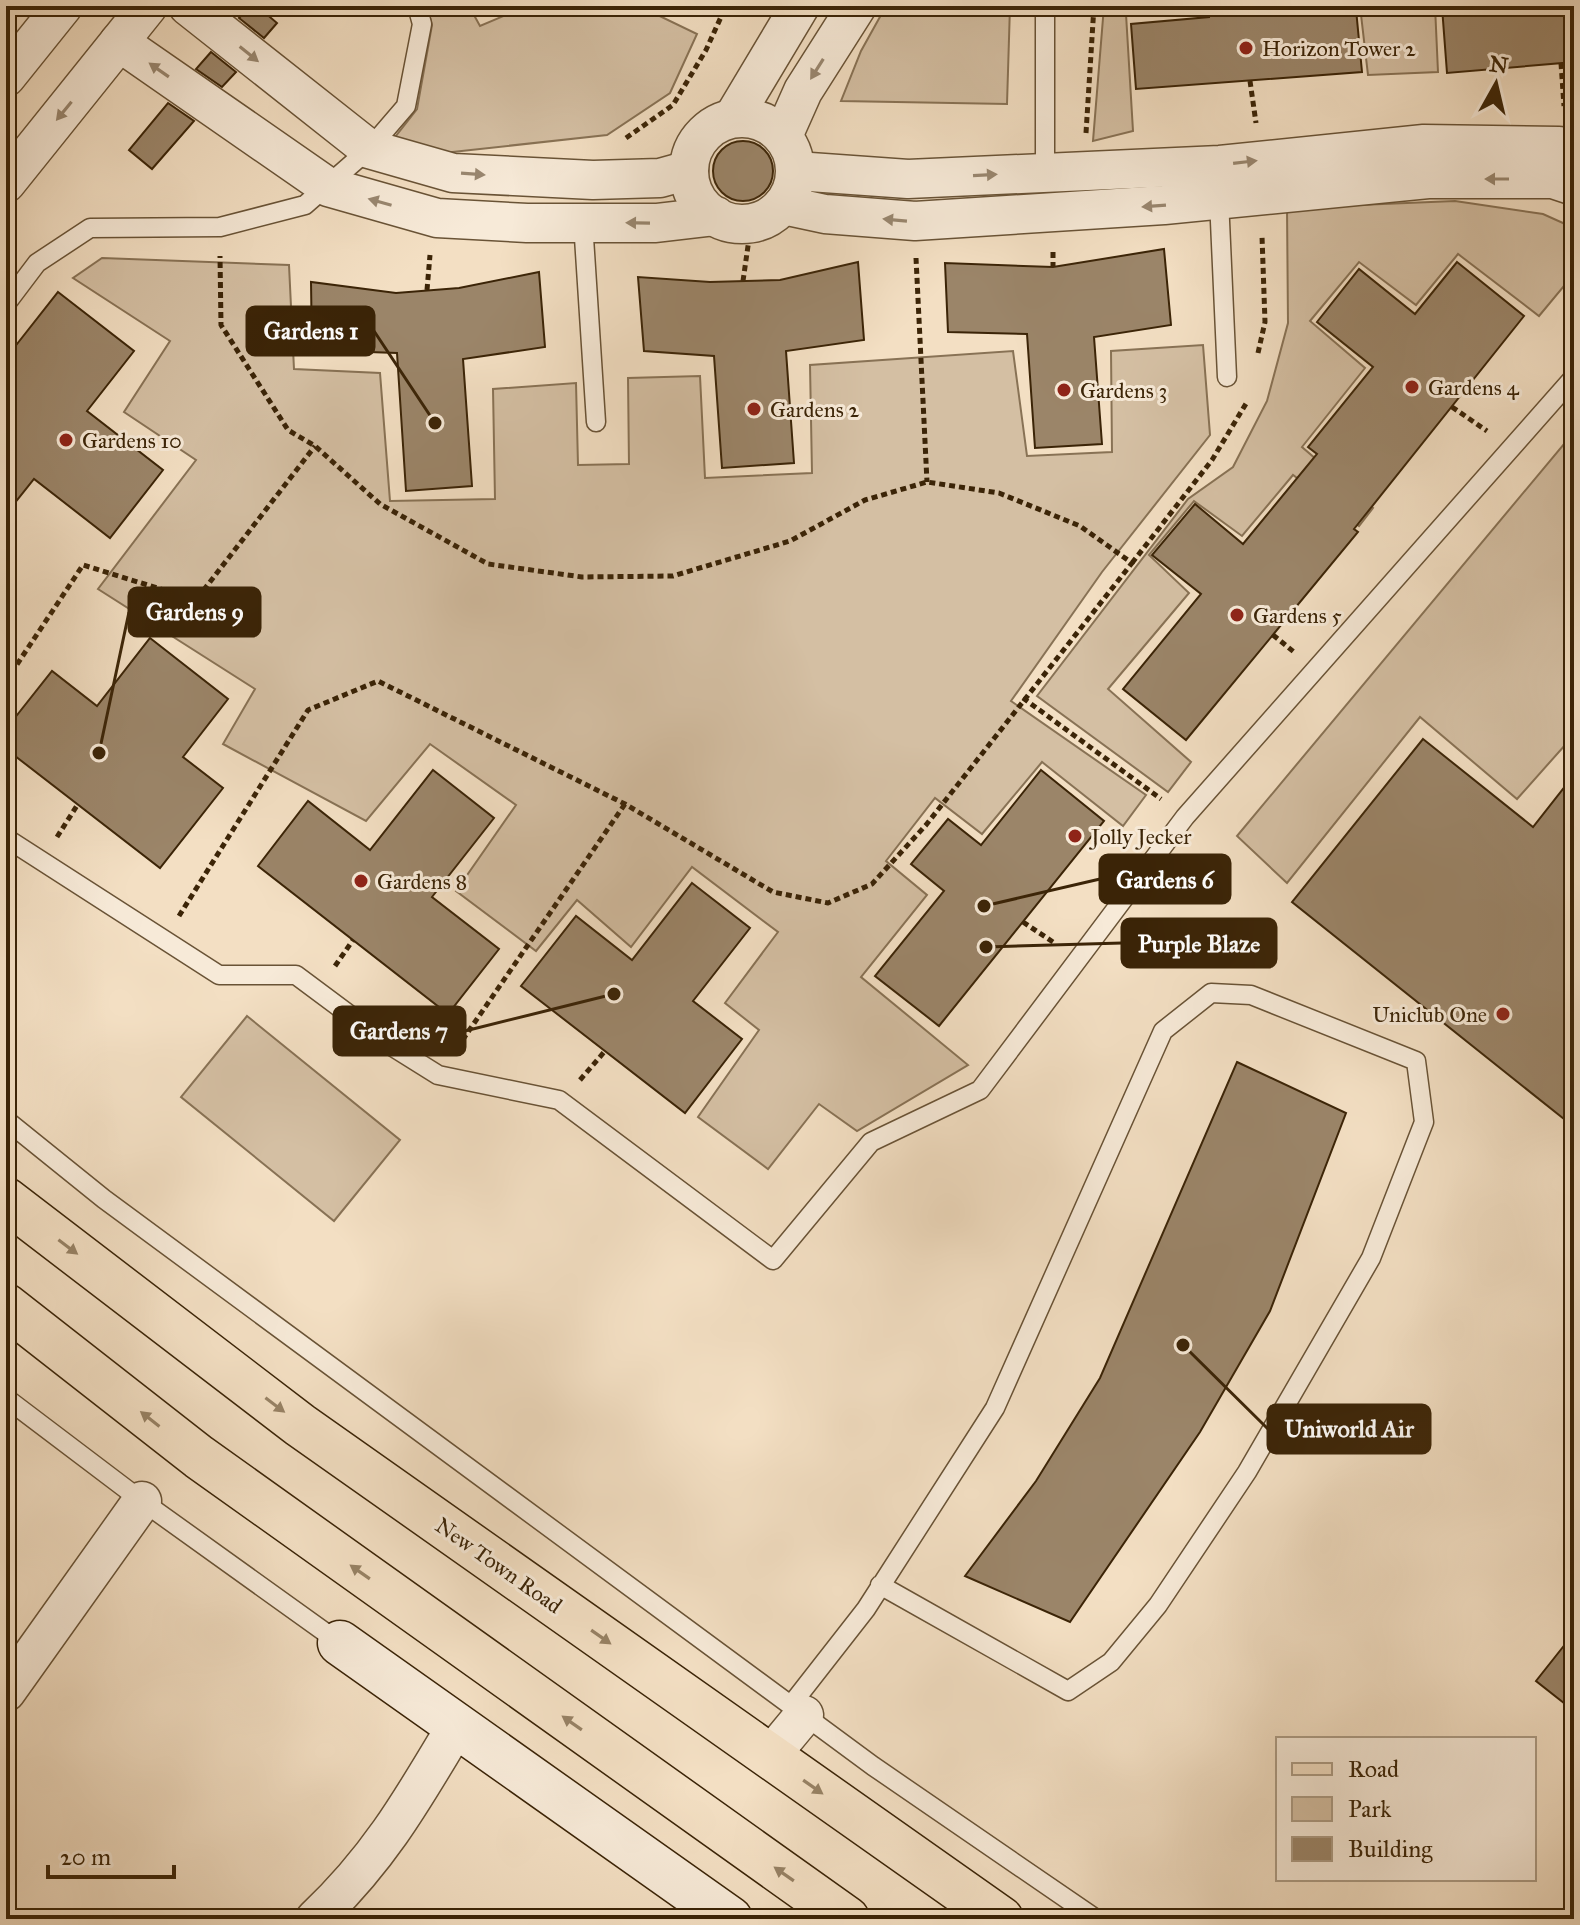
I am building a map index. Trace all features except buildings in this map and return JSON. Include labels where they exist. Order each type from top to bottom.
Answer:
[{"type":"main road","name":"New Town Road","points":[[6,1200],[300,1425],[1001,1919]]},
{"type":"main road","points":[[6,1306],[199,1457],[847,1919]]},
{"type":"street","points":[[6,77],[63,6]]},
{"type":"street","points":[[6,183],[148,6]]},
{"type":"street","points":[[188,6],[369,149],[453,173],[593,180],[660,178],[689,170]]},
{"type":"street","points":[[800,6],[733,118],[701,136],[692,152],[689,170],[697,197],[716,216],[733,223],[751,223],[769,217],[787,171],[803,91],[857,6]]},
{"type":"street","points":[[119,42],[328,187],[437,218],[656,223],[716,216]]},
{"type":"street","points":[[733,118],[752,119],[769,125],[787,171],[825,214],[915,221],[1219,199],[1428,179],[1553,179],[1574,186]]},
{"type":"street","points":[[787,171],[908,179],[1220,165],[1424,144],[1559,146],[1574,151]]},
{"type":"street","points":[[6,1692],[142,1501]]},
{"type":"street","points":[[340,1643],[730,1919]]},
{"type":"street","points":[[770,1756],[798,1710]]},
{"type":"street","points":[[315,1919],[348,1888],[388,1840],[457,1725]]},
{"type":"lane","points":[[6,304],[37,263],[90,228],[220,227],[305,205],[369,149],[406,106],[422,24],[417,6]]},
{"type":"lane","points":[[1045,6],[1045,172]]},
{"type":"lane","points":[[1219,199],[1227,377]]},
{"type":"lane","points":[[583,222],[596,422]]},
{"type":"lane","points":[[6,838],[163,942],[219,975],[296,975],[390,1045],[438,1075],[559,1100],[773,1260],[871,1142],[980,1090],[1185,817],[1574,377]]},
{"type":"lane","points":[[798,1710],[995,1408],[1163,1031],[1211,993],[1251,995],[1416,1061],[1424,1122],[1371,1258],[1247,1472],[1158,1605],[1111,1662],[1068,1691],[880,1585]]},
{"type":"lane","points":[[6,1120],[117,1209],[798,1710],[1096,1919]]},
{"type":"lane","points":[[6,1398],[142,1501],[340,1643]]},
{"type":"path","points":[[625,139],[673,105],[706,50],[726,6]]},
{"type":"path","points":[[1084,169],[1094,6]]},
{"type":"path","points":[[1561,63],[1564,108]]},
{"type":"path","points":[[1250,81],[1255,116]]},
{"type":"path","points":[[915,221],[927,482]]},
{"type":"path","points":[[163,942],[308,710],[378,681],[625,804],[773,892],[828,903],[872,884],[926,825],[1132,563],[1080,526],[999,493],[927,482],[865,500],[790,541],[673,576],[582,577],[488,564],[380,504],[315,446],[288,430],[221,325],[220,227]]},
{"type":"path","points":[[427,290],[431,253]]},
{"type":"path","points":[[743,281],[747,255]]},
{"type":"path","points":[[1452,407],[1477,424]]},
{"type":"path","points":[[6,681],[83,565],[196,600],[315,446]]},
{"type":"path","points":[[1273,635],[1291,650]]},
{"type":"path","points":[[1023,698],[1185,817]]},
{"type":"path","points":[[62,829],[78,804]]},
{"type":"path","points":[[438,1075],[625,804]]},
{"type":"path","points":[[1023,922],[1049,939]]},
{"type":"path","points":[[337,963],[353,940]]},
{"type":"path","points":[[587,1073],[605,1051]]},
{"type":"green space","points":[[427,6],[469,6],[480,26],[527,6],[639,6],[697,34],[670,93],[607,135],[434,154],[392,141],[417,109],[432,25]]},
{"type":"green space","points":[[886,6],[1010,6],[1007,104],[841,101],[861,51]]},
{"type":"green space","points":[[1104,6],[1201,8],[1126,14],[1133,131],[1093,141]]},
{"type":"green space","points":[[1360,6],[1435,6],[1438,72],[1368,75]]},
{"type":"green space","points":[[1455,201],[1543,214],[1574,228],[1574,274],[1539,316],[1458,254],[1416,305],[1359,262],[1310,321],[1365,368],[1302,447],[1373,508],[1359,526],[1293,475],[1242,536],[1194,501],[1149,555],[1189,593],[1108,689],[1191,762],[1168,792],[1037,696],[1188,499],[1233,467],[1267,401],[1288,323],[1287,208]]},
{"type":"green space","points":[[102,258],[289,265],[294,369],[380,373],[390,501],[495,499],[493,389],[576,383],[578,465],[629,464],[628,378],[700,376],[705,478],[812,473],[810,365],[1013,351],[1027,456],[1112,452],[1111,351],[1203,345],[1210,435],[1102,572],[1011,701],[1146,795],[1123,826],[1042,762],[982,834],[935,798],[886,861],[927,895],[861,977],[968,1065],[857,1131],[819,1104],[768,1169],[698,1117],[759,1030],[725,1003],[778,932],[692,867],[631,947],[577,900],[536,951],[456,891],[516,805],[430,744],[366,821],[223,744],[255,689],[98,589],[196,460],[124,412],[170,341],[73,278]]},
{"type":"green space","points":[[1574,432],[1574,735],[1517,799],[1420,717],[1287,883],[1237,836]]},
{"type":"green space","points":[[247,1016],[400,1140],[334,1221],[181,1097]]},
{"type":"place","name":"Horizon Tower 2","points":[[1246,48]]},
{"type":"place","name":"Gardens 4","points":[[1412,387]]},
{"type":"place","name":"Gardens 3","points":[[1064,390]]},
{"type":"place","name":"Gardens 2","points":[[754,409]]},
{"type":"place","name":"Gardens 1","points":[[435,423]]},
{"type":"place","name":"Gardens 10","points":[[66,440]]},
{"type":"place","name":"Gardens 5","points":[[1237,615]]},
{"type":"place","name":"Gardens 9","points":[[99,753]]},
{"type":"place","name":"Jolly Jecker","points":[[1075,836]]},
{"type":"place","name":"Gardens 8","points":[[361,881]]},
{"type":"place","name":"Gardens 6","points":[[984,906]]},
{"type":"place","name":"Purple Blaze","points":[[986,947]]},
{"type":"place","name":"Gardens 7","points":[[614,994]]},
{"type":"place","name":"Uniclub One","points":[[1503,1014]]},
{"type":"place","name":"Uniworld Air","points":[[1183,1345]]}]
